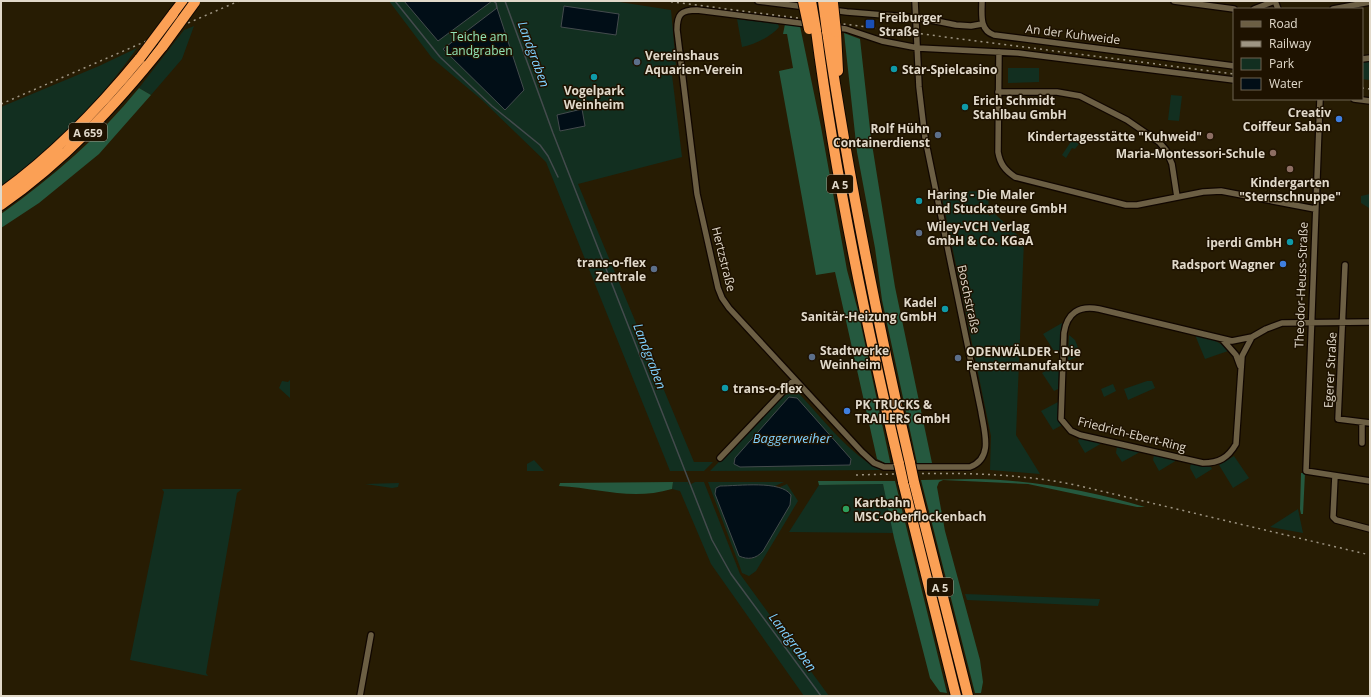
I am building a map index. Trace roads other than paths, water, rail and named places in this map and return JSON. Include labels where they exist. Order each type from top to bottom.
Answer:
[{"type":"highway","name":"A 659","points":[[1,193],[40,162],[75,130],[106,98],[140,58],[182,1]]},
{"type":"highway","name":"A 5","points":[[803,1],[812,29],[858,281],[903,482],[955,694]]},
{"type":"highway","name":"A 5","points":[[812,1],[812,29]]},
{"type":"highway","name":"A 659","points":[[1,205],[47,170],[82,138],[114,104],[162,46],[195,2]]},
{"type":"highway","name":"A 5","points":[[828,2],[840,117],[870,279],[914,482],[968,694]]},
{"type":"street","points":[[758,1],[847,12],[916,17],[956,25],[982,24],[982,1]]},
{"type":"street","points":[[915,1],[918,48],[1018,52],[1233,80]]},
{"type":"street","points":[[1174,1],[1207,3],[1233,9]]},
{"type":"street","points":[[1257,8],[1275,1]]},
{"type":"street","points":[[1338,8],[1370,2]]},
{"type":"street","name":"Hertzstraße","points":[[889,468],[874,463],[862,452],[794,380],[725,303],[718,288],[697,194],[677,30],[677,17],[680,12],[697,10],[846,29],[882,41],[918,48]]},
{"type":"street","name":"An der Kuhweide","points":[[982,24],[988,33],[994,35],[1233,66]]},
{"type":"street","name":"Boschstraße","points":[[889,468],[970,467],[980,460],[985,453],[986,444],[981,411],[925,138],[919,87],[918,48]]},
{"type":"street","points":[[998,52],[1000,159],[1005,170],[1015,177],[1126,205],[1137,205],[1177,197],[1221,191],[1315,209]]},
{"type":"street","points":[[998,92],[1057,92],[1080,96],[1127,120],[1159,142],[1166,150],[1172,164],[1177,197]]},
{"type":"street","name":"Theodor-Heuss-Straße","points":[[1320,100],[1310,323],[1306,471],[1335,476]]},
{"type":"street","name":"Egerer Straße","points":[[1344,265],[1343,323],[1338,419],[1362,422]]},
{"type":"street","name":"Friedrich-Ebert-Ring","points":[[1252,337],[1245,347],[1240,366],[1236,444],[1229,455],[1223,460],[1213,463],[1203,463],[1080,435],[1071,431],[1061,419],[1065,323],[1075,311],[1085,308],[1099,309],[1222,339],[1242,340],[1282,323],[1370,322]]},
{"type":"street","points":[[1222,339],[1236,355],[1240,366]]},
{"type":"street","points":[[720,458],[794,380]]},
{"type":"street","points":[[1362,443],[1362,422],[1370,423]]},
{"type":"street","points":[[1370,481],[1335,476],[1333,517],[1336,520],[1370,529]]},
{"type":"street","points":[[360,696],[371,635]]},
{"type":"water","points":[[404,1],[492,1],[438,41]]},
{"type":"water","points":[[564,6],[619,14],[616,35],[561,27]]},
{"type":"water","points":[[497,8],[524,90],[505,110],[443,49]]},
{"type":"water","points":[[582,109],[585,126],[560,131],[557,115]]},
{"type":"water","name":"Baggerweiher","points":[[789,397],[797,398],[851,459],[850,465],[740,467],[734,464],[735,458]]},
{"type":"water","points":[[758,485],[778,487],[786,490],[791,495],[790,505],[763,551],[758,556],[746,558],[739,556],[715,494],[716,488],[720,486]]},
{"type":"waterway","points":[[395,1],[440,57],[492,106],[540,145],[548,156],[558,177]]},
{"type":"waterway","points":[[493,1],[496,3],[497,8]]},
{"type":"waterway","name":"Landgraben","points":[[505,1],[553,133],[712,540],[731,574],[821,696]]},
{"type":"railway","points":[[1,104],[239,1]]},
{"type":"railway","points":[[665,1],[1233,74]]},
{"type":"railway","points":[[1363,88],[1370,89]]},
{"type":"railway","points":[[856,475],[940,473],[997,475],[1052,481],[1080,486],[1370,555]]},
{"type":"place","name":"Freiburger Straße","points":[[870,24]]},
{"type":"place","name":"Vereinshaus Aquarien-Verein","points":[[637,62]]},
{"type":"place","name":"Star-Spielcasino","points":[[894,69]]},
{"type":"place","name":"Vogelpark Weinheim","points":[[594,77]]},
{"type":"place","name":"Erich Schmidt Stahlbau GmbH","points":[[965,107]]},
{"type":"place","name":"Creativ Coiffeur Saban","points":[[1339,119]]},
{"type":"place","name":"Rolf Hühn Containerdienst","points":[[938,135]]},
{"type":"place","name":"Kindertagesstätte \"Kuhweid\"","points":[[1210,136]]},
{"type":"place","name":"Maria-Montessori-Schule","points":[[1273,153]]},
{"type":"place","name":"Kindergarten \"Sternschnuppe\"","points":[[1290,169]]},
{"type":"place","name":"Haring - Die Maler und Stuckateure GmbH","points":[[919,201]]},
{"type":"place","name":"Wiley-VCH Verlag GmbH & Co. KGaA","points":[[919,233]]},
{"type":"place","name":"iperdi GmbH","points":[[1290,242]]},
{"type":"place","name":"Radsport Wagner","points":[[1283,264]]},
{"type":"place","name":"trans-o-flex Zentrale","points":[[654,269]]},
{"type":"place","name":"Kadel Sanitär-Heizung GmbH","points":[[945,309]]},
{"type":"place","name":"Stadtwerke Weinheim","points":[[812,357]]},
{"type":"place","name":"ODENWÄLDER - Die Fenstermanufaktur","points":[[958,358]]},
{"type":"place","name":"trans-o-flex","points":[[725,388]]},
{"type":"place","name":"PK TRUCKS & TRAILERS GmbH","points":[[847,411]]},
{"type":"place","name":"Kartbahn MSC-Oberflockenbach","points":[[846,509]]},
{"type":"park label","name":"Teiche am Landgraben","points":[[479,43]]}]
